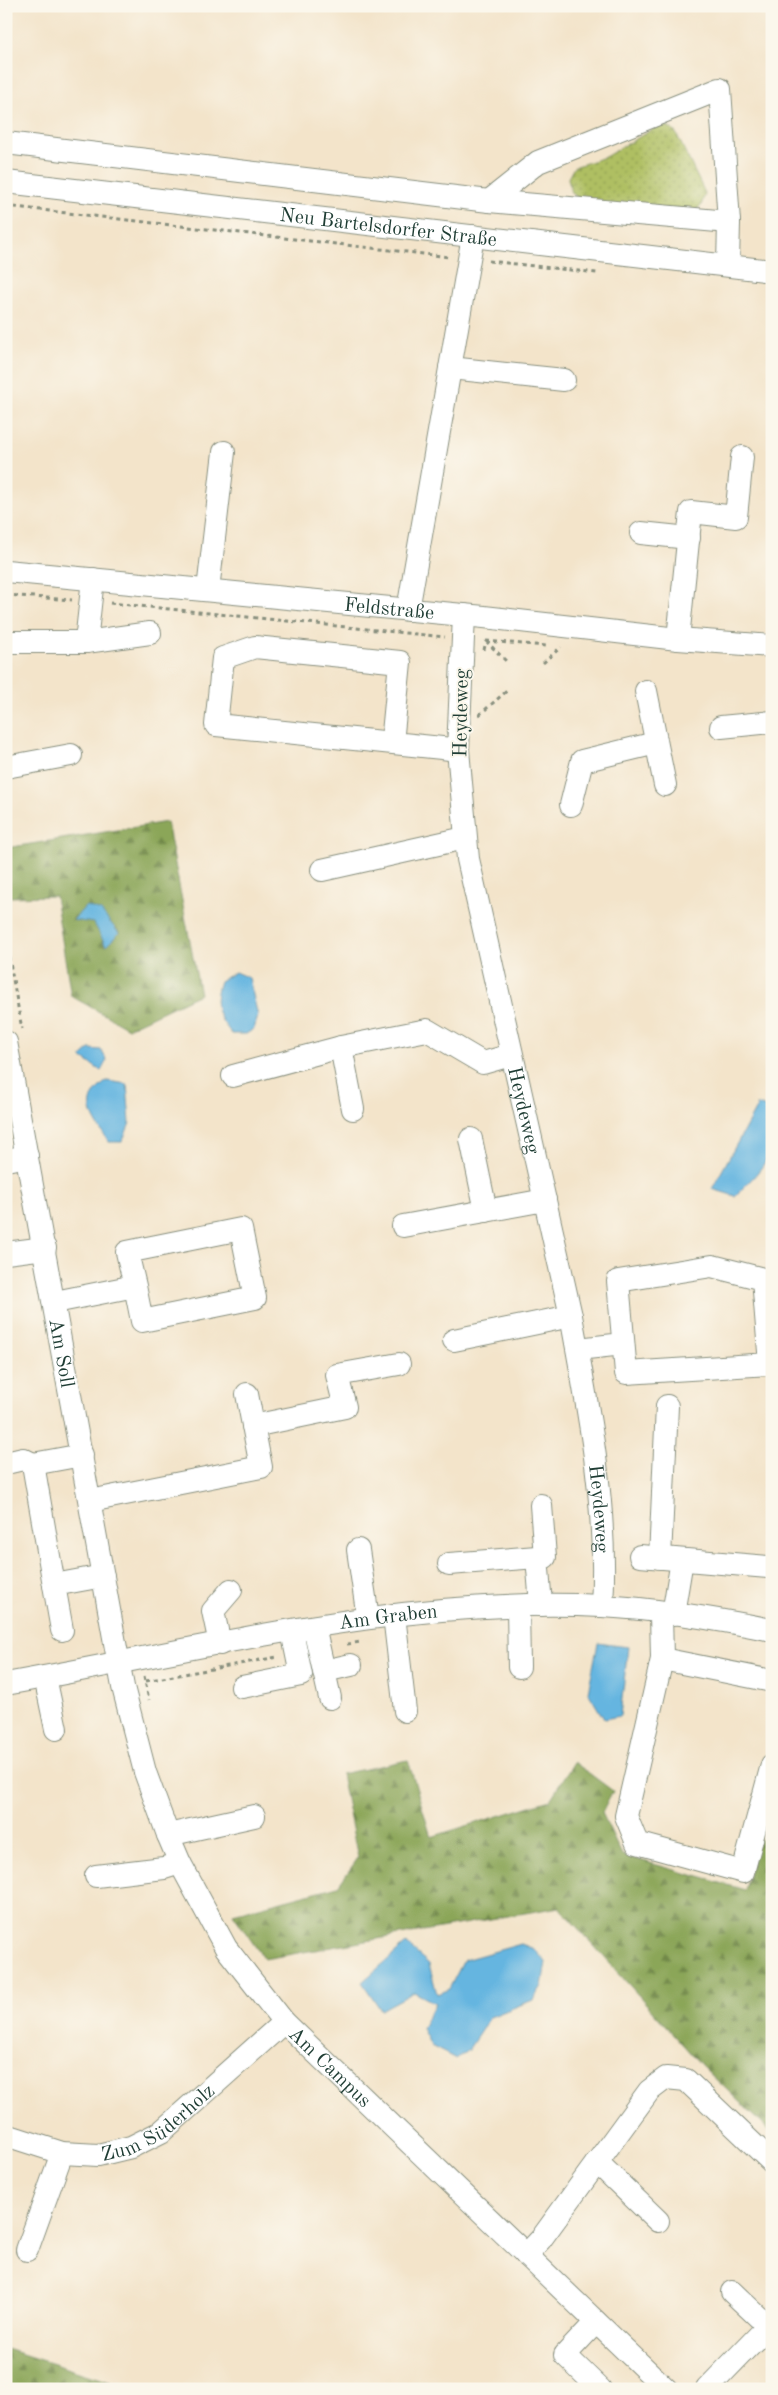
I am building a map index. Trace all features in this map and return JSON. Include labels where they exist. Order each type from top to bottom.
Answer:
[{"type":"street","points":[[490,201],[538,162],[720,89],[729,222],[728,265]]},
{"type":"street","points":[[6,143],[490,201],[729,222]]},
{"type":"street","name":"Neu Bartelsdorfer Straße","points":[[6,182],[772,270]]},
{"type":"street","points":[[408,610],[473,236]]},
{"type":"street","points":[[450,368],[564,380]]},
{"type":"street","points":[[208,590],[224,452]]},
{"type":"street","points":[[678,639],[692,512],[736,517],[742,457]]},
{"type":"street","points":[[641,533],[689,538]]},
{"type":"street","name":"Feldstraße","points":[[6,571],[464,615],[678,639],[772,646]]},
{"type":"street","points":[[86,642],[93,579]]},
{"type":"street","name":"Heydeweg","points":[[464,615],[458,750],[465,838],[468,859],[572,1316],[597,1459],[601,1498],[602,1606]]},
{"type":"street","points":[[6,642],[86,642],[150,633]]},
{"type":"street","points":[[392,743],[400,662],[255,647],[223,658],[216,725],[458,750]]},
{"type":"street","points":[[646,691],[665,785]]},
{"type":"street","points":[[721,727],[772,722]]},
{"type":"street","points":[[571,805],[582,760],[656,743]]},
{"type":"street","points":[[6,767],[72,755]]},
{"type":"street","points":[[322,870],[465,838]]},
{"type":"street","points":[[233,1076],[341,1047],[427,1030],[483,1063],[512,1055]]},
{"type":"street","name":"Am Soll","points":[[15,1040],[17,1158],[45,1248],[118,1664]]},
{"type":"street","points":[[341,1047],[353,1109]]},
{"type":"street","points":[[471,1139],[486,1211]]},
{"type":"street","points":[[403,1226],[545,1200]]},
{"type":"street","points":[[241,1229],[255,1298],[142,1321],[134,1286],[127,1252],[241,1229]]},
{"type":"street","points":[[6,1253],[45,1248]]},
{"type":"street","points":[[712,1266],[763,1279],[770,1364],[626,1373],[624,1344],[618,1281],[712,1266]]},
{"type":"street","points":[[55,1302],[134,1286]]},
{"type":"street","points":[[454,1340],[572,1316]]},
{"type":"street","points":[[578,1350],[624,1344]]},
{"type":"street","points":[[253,1426],[345,1407],[337,1375],[398,1364]]},
{"type":"street","points":[[90,1501],[261,1467],[247,1394]]},
{"type":"street","points":[[667,1406],[650,1557],[768,1567]]},
{"type":"street","points":[[6,1462],[23,1459],[32,1464],[82,1455]]},
{"type":"street","points":[[32,1464],[62,1630]]},
{"type":"street","points":[[449,1564],[545,1556],[541,1505]]},
{"type":"street","points":[[358,1550],[368,1618]]},
{"type":"street","points":[[537,1557],[541,1605]]},
{"type":"street","points":[[682,1560],[667,1613],[662,1659],[626,1816],[637,1843],[743,1872],[772,1765]]},
{"type":"street","points":[[54,1585],[103,1576]]},
{"type":"street","points":[[220,1644],[212,1611],[230,1590]]},
{"type":"street","name":"Am Graben","points":[[6,1684],[368,1618],[395,1625],[448,1609],[541,1605],[602,1606],[667,1613],[772,1630]]},
{"type":"street","points":[[518,1606],[519,1668]]},
{"type":"street","points":[[395,1625],[405,1711]]},
{"type":"street","points":[[314,1627],[330,1698]]},
{"type":"street","points":[[242,1687],[301,1675],[292,1631]]},
{"type":"street","points":[[662,1659],[772,1682]]},
{"type":"street","name":"Am Campus","points":[[118,1664],[145,1772],[168,1835],[180,1863],[226,1948],[284,2022],[666,2389]]},
{"type":"street","points":[[324,1671],[351,1665]]},
{"type":"street","points":[[45,1677],[56,1729]]},
{"type":"street","points":[[168,1835],[254,1816]]},
{"type":"street","points":[[96,1876],[164,1868],[180,1863]]},
{"type":"street","name":"Zum Süderholz","points":[[6,2135],[62,2153],[106,2153],[131,2147],[161,2132],[284,2022]]},
{"type":"street","points":[[526,2255],[541,2239],[649,2091],[666,2078],[686,2080],[772,2162]]},
{"type":"street","points":[[27,2250],[62,2153]]},
{"type":"street","points":[[597,2162],[658,2221]]},
{"type":"street","points":[[707,2389],[770,2324],[732,2292]]},
{"type":"street","points":[[596,2322],[565,2355],[600,2389]]},
{"type":"path","points":[[6,206],[606,274]]},
{"type":"path","points":[[6,595],[90,601],[444,637]]},
{"type":"path","points":[[486,641],[508,663]]},
{"type":"path","points":[[543,663],[560,648]]},
{"type":"path","points":[[478,716],[509,689]]},
{"type":"path","points":[[6,941],[15,1040]]},
{"type":"path","points":[[319,1649],[395,1625]]},
{"type":"path","points":[[123,1686],[297,1653]]},
{"type":"path","points":[[141,1660],[150,1708]]},
{"type":"green space","points":[[658,126],[668,126],[676,133],[705,193],[701,206],[690,215],[581,203],[571,191],[568,178],[574,167],[605,157]]},
{"type":"green space","points":[[167,822],[200,994],[128,1028],[71,996],[55,896],[7,897],[6,848]]},
{"type":"green space","points":[[408,1760],[431,1837],[550,1800],[574,1762],[613,1791],[602,1813],[622,1855],[745,1890],[758,1839],[772,1843],[772,2133],[703,2067],[559,1907],[264,1959],[233,1914],[338,1886],[358,1858],[341,1774]]},
{"type":"green space","points":[[6,2349],[110,2382],[117,2389],[6,2389]]},
{"type":"water","points":[[86,906],[101,911],[119,933],[106,946],[94,923],[73,920]]},
{"type":"water","points":[[235,972],[249,978],[258,1016],[254,1029],[246,1034],[232,1034],[217,1010],[216,997],[220,981]]},
{"type":"water","points":[[90,1049],[101,1050],[107,1060],[101,1071],[81,1057]]},
{"type":"water","points":[[107,1081],[127,1084],[130,1123],[122,1142],[109,1142],[91,1110],[93,1096]]},
{"type":"water","points":[[758,1105],[772,1110],[770,1150],[767,1159],[756,1175],[735,1196],[712,1189]]},
{"type":"water","points":[[598,1643],[628,1647],[620,1716],[604,1719],[588,1692]]},
{"type":"water","points":[[406,1944],[429,1964],[437,1994],[449,1989],[464,1960],[521,1944],[534,1949],[546,1962],[542,1986],[533,2000],[490,2017],[468,2050],[456,2059],[431,2046],[422,2028],[435,2003],[414,1992],[381,2010],[362,1982]]}]
